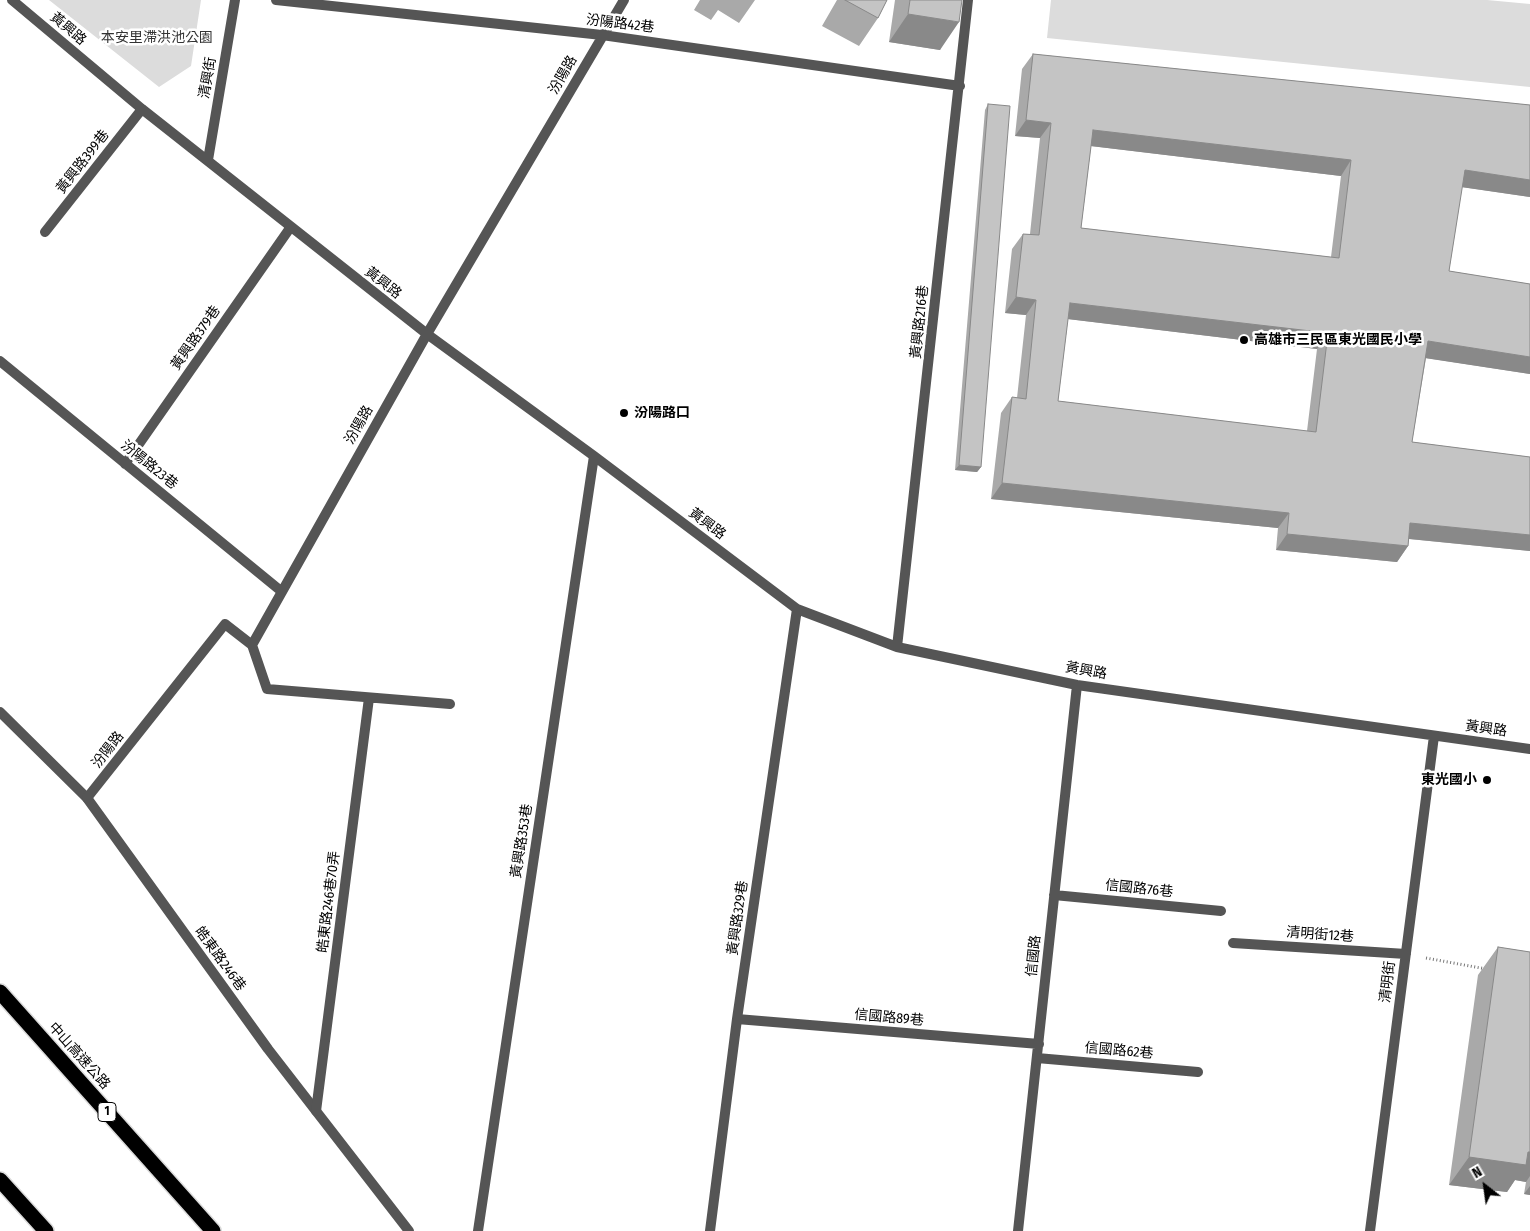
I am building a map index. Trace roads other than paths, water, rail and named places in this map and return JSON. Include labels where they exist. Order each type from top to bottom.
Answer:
[{"type":"highway","name":"中山高速公路","points":[[0,992],[214,1231]]},
{"type":"highway","points":[[0,1180],[46,1231]]},
{"type":"street","name":"黃興路","points":[[12,0],[142,109],[208,160],[290,228],[427,334],[594,456],[797,609],[897,647],[1077,685],[1530,750]]},
{"type":"street","name":"清興街","points":[[208,160],[235,0]]},
{"type":"street","name":"汾陽路42巷","points":[[276,0],[602,35],[960,86]]},
{"type":"street","name":"汾陽路","points":[[87,798],[225,624],[252,645],[427,334],[624,0]]},
{"type":"street","name":"黃興路216巷","points":[[897,647],[968,0]]},
{"type":"street","name":"黃興路399巷","points":[[45,232],[142,109]]},
{"type":"street","name":"黃興路379巷","points":[[125,464],[290,228]]},
{"type":"street","name":"汾陽路23巷","points":[[0,361],[281,591]]},
{"type":"street","name":"黃興路353巷","points":[[478,1231],[594,456]]},
{"type":"street","name":"黃興路329巷","points":[[710,1231],[737,1019],[797,609]]},
{"type":"street","points":[[252,645],[267,689],[450,704]]},
{"type":"street","name":"信國路","points":[[1018,1231],[1077,685]]},
{"type":"street","name":"皓東路246巷70弄","points":[[316,1111],[369,698]]},
{"type":"street","name":"皓東路246巷","points":[[0,712],[87,798],[268,1049],[409,1231]]},
{"type":"street","name":"清明街","points":[[1370,1231],[1434,736]]},
{"type":"street","name":"信國路76巷","points":[[1054,895],[1221,911]]},
{"type":"street","name":"清明街12巷","points":[[1233,943],[1406,954]]},
{"type":"street","name":"信國路89巷","points":[[737,1019],[1039,1044]]},
{"type":"street","name":"信國路62巷","points":[[1037,1058],[1198,1072]]},
{"type":"place","name":"高雄市三民區東光國民小學","points":[[1244,340]]},
{"type":"place","name":"汾陽路口","points":[[624,413]]},
{"type":"place","name":"東光國小","points":[[1487,780]]},
{"type":"park label","name":"本安里滯洪池公園","points":[[157,38]]}]
